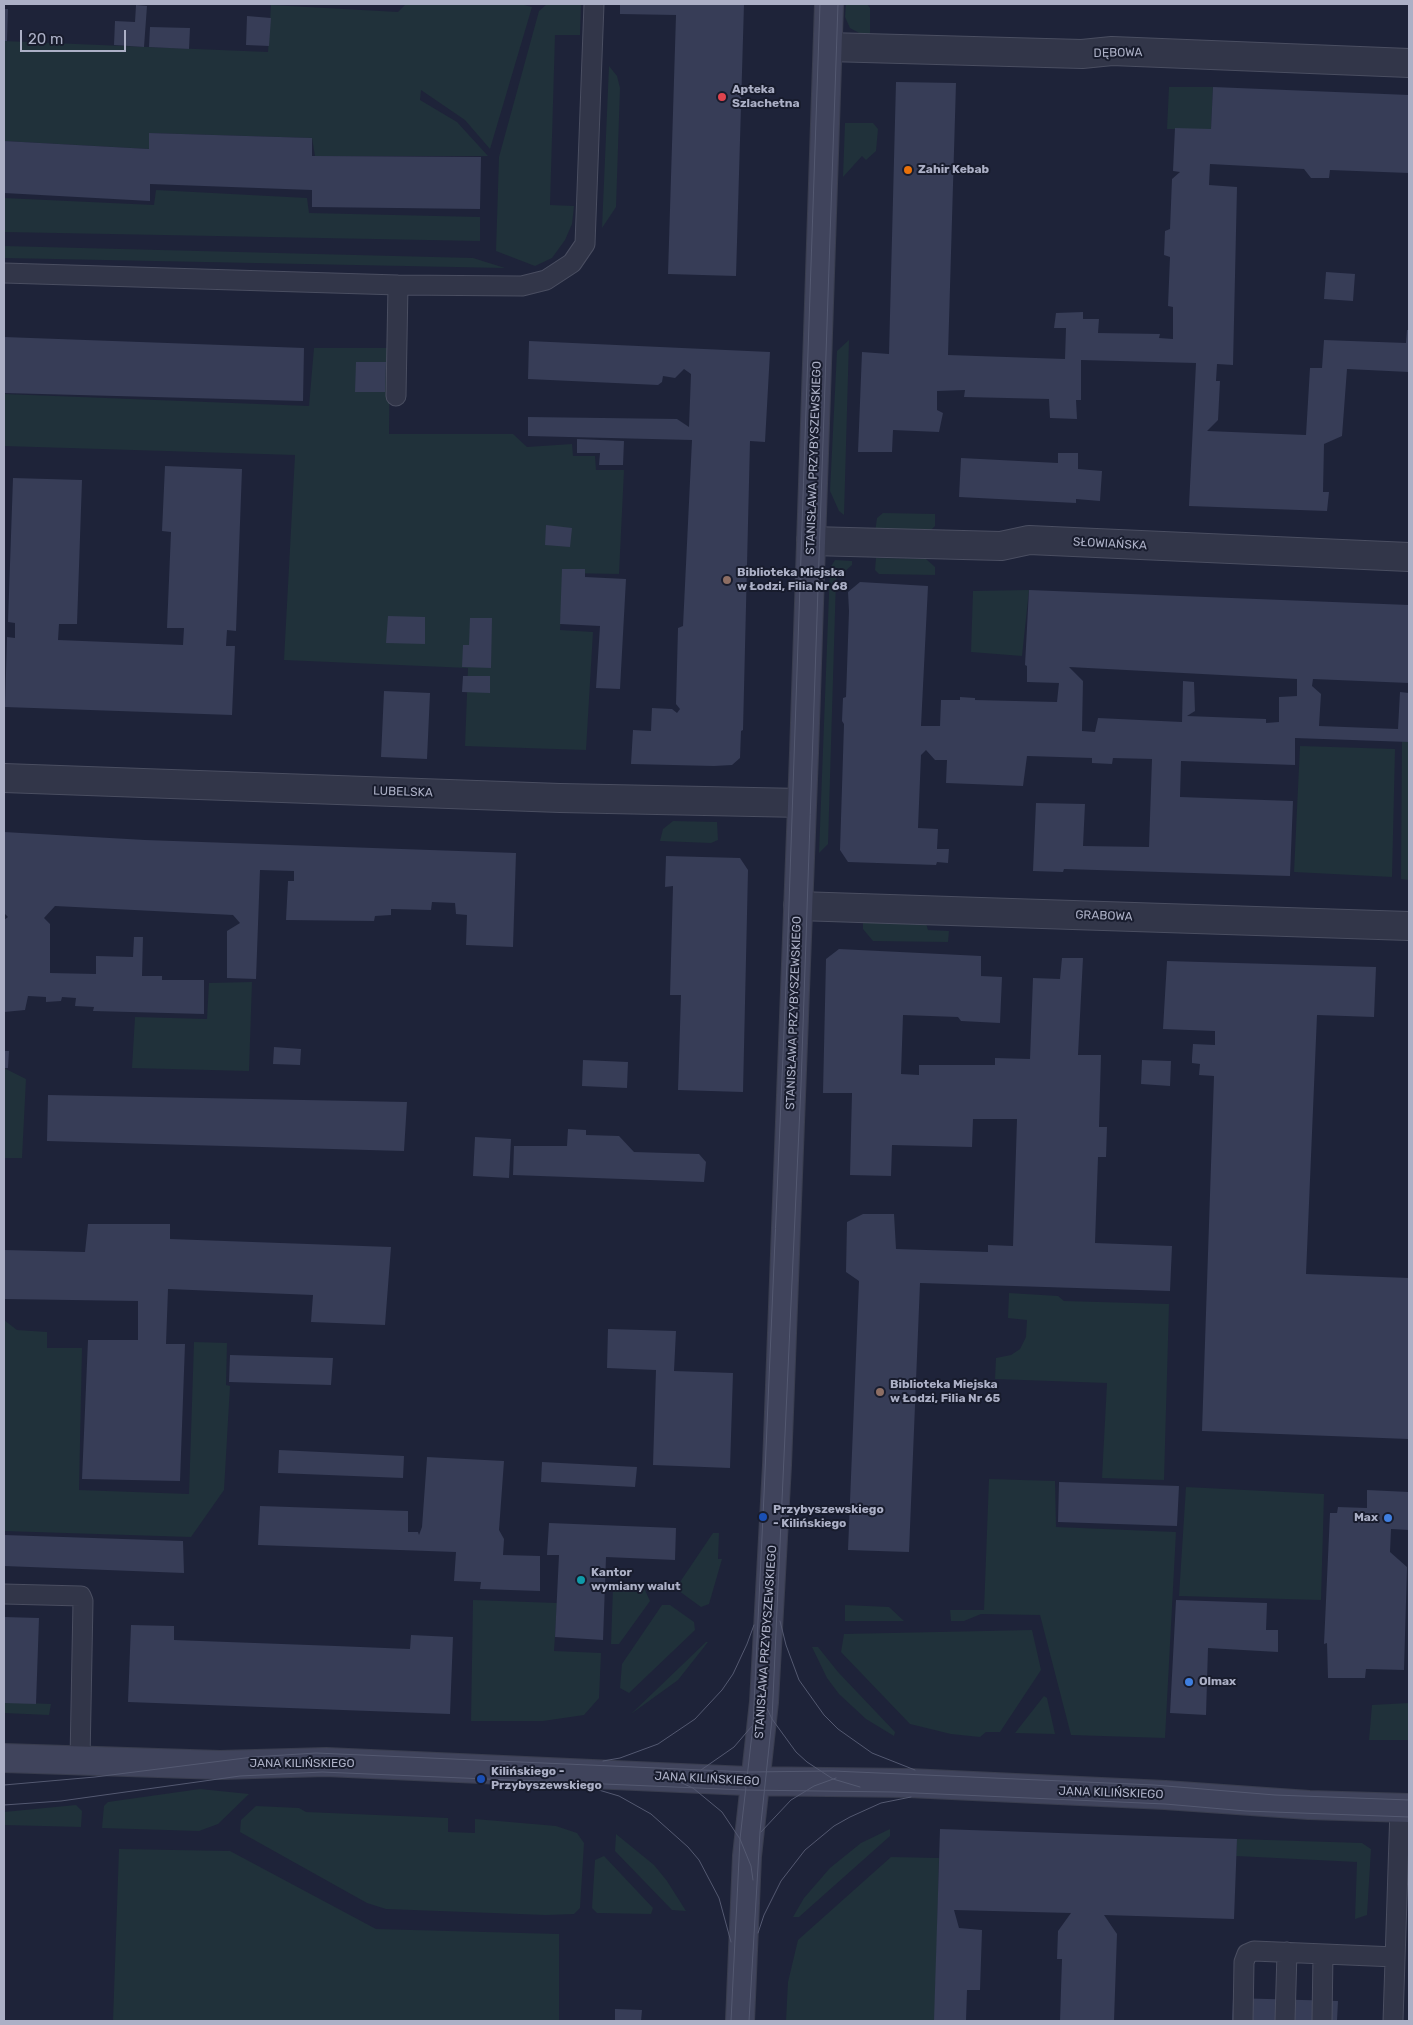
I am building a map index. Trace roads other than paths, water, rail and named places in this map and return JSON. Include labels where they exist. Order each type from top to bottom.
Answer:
[{"type":"street","name":"STANISŁAWA PRZYBYSZEWSKIEGO","points":[[740,2021],[747,1856],[765,1692],[776,1465],[802,803],[829,4]]},
{"type":"street","name":"DĘBOWA","points":[[828,47],[1082,54],[1112,51],[1409,63]]},
{"type":"street","name":"SŁOWIAŃSKA","points":[[811,541],[1001,546],[1029,540],[1409,557]]},
{"type":"street","name":"LUBELSKA","points":[[4,778],[560,798],[802,803]]},
{"type":"street","name":"GRABOWA","points":[[798,906],[1409,926]]},
{"type":"street","name":"JANA KILIŃSKIEGO","points":[[4,1758],[220,1765],[326,1762],[756,1781],[909,1784],[1165,1795],[1281,1804],[1405,1808]]},
{"type":"lane","points":[[4,273],[398,285],[522,286],[546,280],[564,270],[579,255],[585,244],[594,4]]},
{"type":"lane","points":[[396,396],[398,285]]},
{"type":"lane","points":[[4,1594],[81,1596],[83,1601],[80,1760]]},
{"type":"lane","points":[[1392,2021],[1405,1808]]},
{"type":"lane","points":[[1243,2021],[1244,1962],[1247,1954],[1254,1951],[1395,1957]]},
{"type":"lane","points":[[1285,2021],[1286,1952]]},
{"type":"lane","points":[[1322,2021],[1323,1954]]},
{"type":"tram line","points":[[731,2021],[740,1839],[753,1725],[764,1495],[787,962],[820,4]]},
{"type":"tram line","points":[[749,2021],[760,1832],[772,1719],[801,1085],[838,4]]},
{"type":"tram line","points":[[780,1621],[786,1645],[799,1680],[824,1715],[838,1729],[872,1753],[915,1770]]},
{"type":"tram line","points":[[603,1761],[620,1758],[658,1744],[695,1719],[722,1690],[733,1674],[754,1625]]},
{"type":"tram line","points":[[759,1679],[764,1702],[772,1719],[796,1752],[807,1762],[833,1779],[860,1787]]},
{"type":"tram line","points":[[701,1770],[734,1747],[752,1726]]},
{"type":"tram line","points":[[4,1785],[95,1777],[253,1757],[316,1753],[748,1772],[833,1771],[1154,1785],[1275,1795],[1409,1800]]},
{"type":"tram line","points":[[655,1771],[693,1788],[722,1812],[740,1839],[751,1866],[753,1880]]},
{"type":"tram line","points":[[4,1805],[61,1801],[240,1776],[322,1772],[745,1790],[893,1792],[1165,1804],[1246,1811],[1409,1817]]},
{"type":"tram line","points":[[761,1832],[791,1800],[814,1786],[836,1778]]},
{"type":"tram line","points":[[592,1788],[619,1796],[651,1814],[688,1847],[699,1860],[719,1898],[731,1942]]},
{"type":"tram line","points":[[758,1933],[764,1915],[781,1881],[805,1850],[834,1826],[850,1817],[881,1803],[911,1797]]},
{"type":"place","name":"Apteka Szlachetna","points":[[722,97]]},
{"type":"place","name":"Zahir Kebab","points":[[908,170]]},
{"type":"place","name":"Biblioteka Miejska w Łodzi, Filia Nr 68","points":[[727,580]]},
{"type":"place","name":"Biblioteka Miejska w Łodzi, Filia Nr 65","points":[[880,1392]]},
{"type":"place","name":"Przybyszewskiego - Kilińskiego","points":[[763,1517]]},
{"type":"place","name":"Max","points":[[1388,1518]]},
{"type":"place","name":"Kantor wymiany walut","points":[[581,1580]]},
{"type":"place","name":"Olmax","points":[[1189,1682]]},
{"type":"place","name":"Kilińskiego - Przybyszewskiego","points":[[481,1779]]}]
